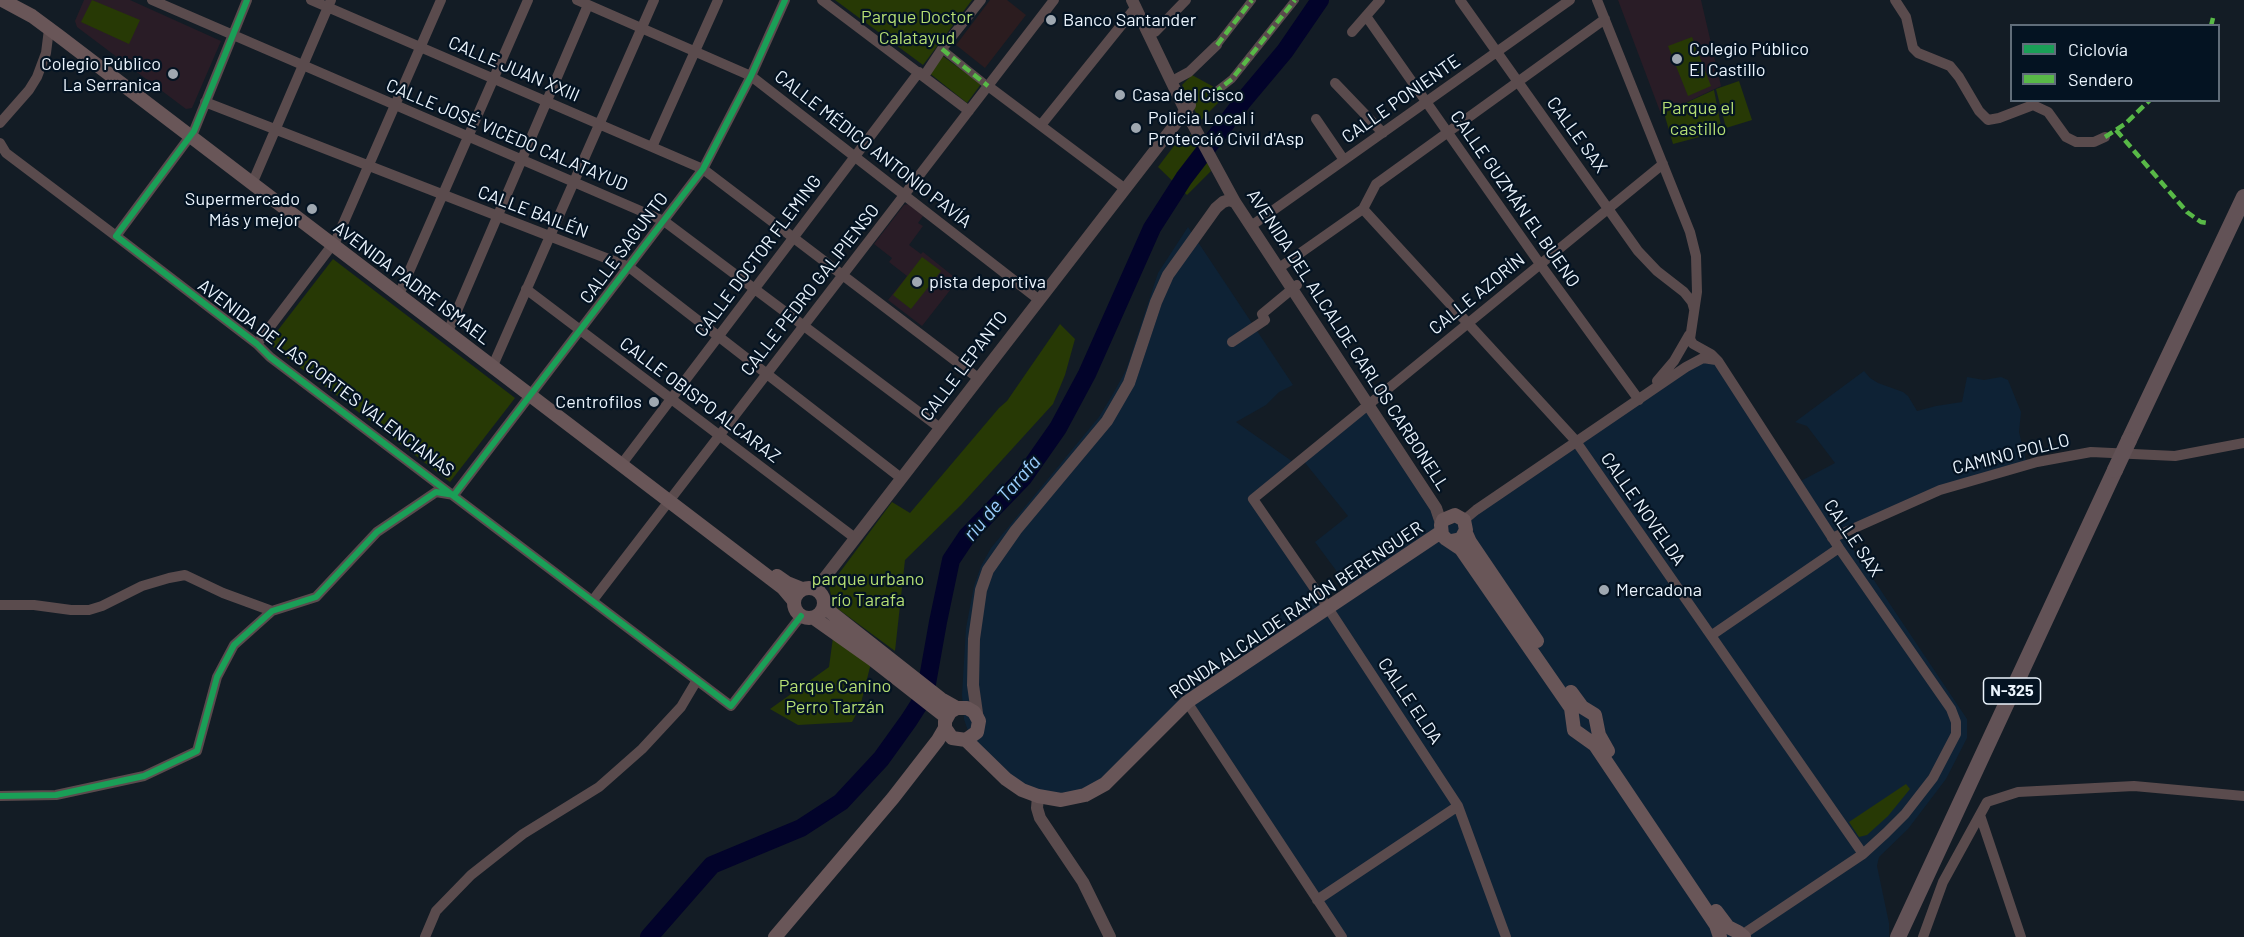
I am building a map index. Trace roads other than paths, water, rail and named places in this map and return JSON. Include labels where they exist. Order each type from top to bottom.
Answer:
[{"type":"highway","name":"N-325","points":[[1898,937],[2244,197]]},
{"type":"highway","name":"N-325","points":[[1905,937],[1910,913]]},
{"type":"main road","name":"AVENIDA PADRE ISMAEL","points":[[2,0],[32,16],[192,134]]},
{"type":"main road","name":"AVENIDA PADRE ISMAEL","points":[[20,0],[671,499],[804,593]]},
{"type":"main road","name":"AVENIDA PADRE ISMAEL","points":[[335,243],[495,361],[532,393]]},
{"type":"main road","points":[[1447,517],[1461,521],[1461,539],[1444,532],[1447,517]]},
{"type":"main road","name":"AVENIDA DEL ALCALDE CARLOS CARBONELL","points":[[1461,521],[1470,542],[1578,703],[1595,716],[1598,722],[1596,728],[1602,741],[1723,922],[1740,934]]},
{"type":"main road","name":"RONDA ALCALDE RAMÓN BERENGUER","points":[[969,733],[996,770],[1022,790],[1038,796],[1061,800],[1086,795],[1105,784],[1187,702],[1444,532]]},
{"type":"main road","name":"AVENIDA DEL ALCALDE CARLOS CARBONELL","points":[[1444,532],[1461,549],[1571,708],[1574,730],[1595,745],[1716,925],[1721,937],[1726,932],[1740,934]]},
{"type":"main road","points":[[807,617],[822,612],[824,596],[804,593],[796,610],[807,617],[863,652],[946,723],[950,736],[969,733]]},
{"type":"main road","points":[[824,607],[941,699],[974,712],[969,733],[945,746],[892,798]]},
{"type":"main road","points":[[775,937],[892,798],[946,723],[950,712],[960,707]]},
{"type":"main road","points":[[1573,717],[1579,711],[1588,711]]},
{"type":"main road","points":[[1582,736],[1591,734],[1596,728]]},
{"type":"street","name":"CALLE JOSÉ VICEDO CALATAYUD","points":[[152,0],[664,221],[940,428]]},
{"type":"street","points":[[116,236],[192,134],[247,0]]},
{"type":"street","name":"CALLE JUAN XXIII","points":[[312,0],[330,4],[420,47],[703,169],[978,378]]},
{"type":"street","points":[[257,344],[335,243],[441,0]]},
{"type":"street","points":[[401,290],[528,0]]},
{"type":"street","points":[[495,361],[654,0]]},
{"type":"street","points":[[652,147],[718,0]]},
{"type":"street","name":"CALLE SAGUNTO","points":[[454,495],[703,169],[751,76],[785,0]]},
{"type":"street","points":[[822,0],[969,111]]},
{"type":"street","name":"CALLE DOCTOR FLEMING","points":[[623,462],[854,156],[981,0]]},
{"type":"street","points":[[1155,33],[1186,0]]},
{"type":"street","points":[[1176,79],[1189,72],[1216,45],[1252,0]]},
{"type":"street","points":[[1214,93],[1232,79],[1295,0]]},
{"type":"street","points":[[1352,32],[1380,0]]},
{"type":"street","name":"CALLE SAX","points":[[1460,0],[1642,256],[1684,292],[1695,306]]},
{"type":"street","name":"CALLE PONIENTE","points":[[1254,224],[1570,0]]},
{"type":"street","points":[[1597,0],[1682,208],[1696,256],[1695,306],[1689,335],[1682,350],[1666,371],[1638,398]]},
{"type":"street","points":[[1895,0],[1906,17],[1913,48],[1918,53],[1950,66],[1979,111],[1988,120],[2033,105],[2048,112],[2066,137],[2076,142],[2094,142],[2105,137]]},
{"type":"street","name":"CALLE PEDRO GALIPIENSO","points":[[593,600],[1052,1]]},
{"type":"street","points":[[450,327],[546,101],[583,2]]},
{"type":"street","name":"CALLE MÉDICO ANTONIO PAVÍA","points":[[583,2],[751,76],[1038,298]]},
{"type":"street","points":[[1136,2],[1155,33],[1187,107]]},
{"type":"street","points":[[960,707],[968,692],[972,609],[984,567],[994,550],[1103,419],[1125,380],[1160,279],[1226,182],[1136,2]]},
{"type":"street","points":[[1041,125],[1136,2]]},
{"type":"street","points":[[254,181],[330,4]]},
{"type":"street","name":"CALLE GUZMÁN EL BUENO","points":[[1366,16],[1540,264],[1638,398]]},
{"type":"street","points":[[1281,266],[1363,209],[1376,184],[1605,19]]},
{"type":"street","points":[[0,123],[37,77],[46,53],[49,29]]},
{"type":"street","points":[[942,50],[1124,188]]},
{"type":"street","points":[[1335,83],[1383,133]]},
{"type":"street","name":"CALLE BAILÉN","points":[[205,102],[629,267],[901,478]]},
{"type":"street","name":"CALLE LEPANTO","points":[[804,593],[855,538],[1187,107]]},
{"type":"street","points":[[1316,119],[1344,160]]},
{"type":"street","name":"AVENIDA DE LAS CORTES VALENCIANAS","points":[[0,143],[6,153],[257,344],[270,357],[731,706],[807,617]]},
{"type":"street","name":"CALLE AZORÍN","points":[[1253,500],[1663,164]]},
{"type":"street","name":"AVENIDA DEL ALCALDE CARLOS CARBONELL","points":[[1226,182],[1235,202],[1254,224]]},
{"type":"street","name":"AVENIDA DEL ALCALDE CARLOS CARBONELL","points":[[1226,182],[1370,402],[1436,508],[1444,532]]},
{"type":"street","points":[[969,733],[974,639],[979,601],[988,570],[1016,530],[1107,421],[1129,383],[1156,302],[1168,275],[1215,208],[1228,200],[1235,202]]},
{"type":"street","name":"CALLE NOVELDA","points":[[1363,209],[1575,440],[1863,854]]},
{"type":"street","points":[[1232,342],[1265,320],[1262,314],[1294,286]]},
{"type":"street","name":"CALLE OBISPO ALCARAZ","points":[[526,290],[855,538]]},
{"type":"street","points":[[1689,335],[1693,344],[1711,354],[1718,361]]},
{"type":"street","points":[[1461,521],[1575,440],[1695,361],[1712,358],[1718,361]]},
{"type":"street","name":"CALLE SAX","points":[[1718,361],[1836,543],[1951,709],[1956,722],[1956,734],[1951,747],[1922,794],[1905,814],[1863,854]]},
{"type":"street","name":"AVENIDA DEL ALCALDE CARLOS CARBONELL","points":[[1370,402],[1441,504],[1461,521]]},
{"type":"street","name":"CAMINO POLLO","points":[[1712,635],[1836,543],[1940,489],[2037,462],[2091,452],[2175,456],[2244,443]]},
{"type":"street","points":[[0,796],[56,795],[144,776],[197,751],[217,677],[234,645],[272,611],[316,597],[377,532],[436,492],[454,495]]},
{"type":"street","name":"CALLE ELDA","points":[[1253,500],[1328,608],[1458,806],[1506,937]]},
{"type":"street","points":[[0,605],[89,610],[142,586],[185,575],[223,593],[272,611]]},
{"type":"street","points":[[425,937],[436,911],[471,875],[523,834],[599,787],[642,748],[681,707],[697,681]]},
{"type":"street","points":[[1187,702],[1342,937]]},
{"type":"street","points":[[1923,937],[1943,882],[1987,802],[2018,792],[2134,786],[2244,796]]},
{"type":"street","points":[[1038,796],[1037,807],[1040,818],[1083,882],[1110,937]]},
{"type":"street","points":[[1317,900],[1458,806]]},
{"type":"street","points":[[1980,815],[2021,937]]},
{"type":"street","points":[[1740,934],[1863,854]]},
{"type":"waterway","name":"riu de Tarafa","points":[[649,937],[712,865],[801,828],[841,802],[881,759],[909,720],[925,695],[951,560],[967,536],[1023,478],[1058,428],[1087,374],[1152,228],[1184,178],[1285,51],[1320,0]]},
{"type":"place","name":"Banco Santander","points":[[1051,20]]},
{"type":"place","name":"Colegio Público El Castillo","points":[[1677,59]]},
{"type":"place","name":"Colegio Público La Serranica","points":[[173,74]]},
{"type":"place","name":"Casa del Cisco","points":[[1120,95]]},
{"type":"place","name":"Policia Local i Protecció Civil d'Asp","points":[[1136,128]]},
{"type":"place","name":"Supermercado Más y mejor","points":[[312,209]]},
{"type":"place","name":"pista deportiva","points":[[917,282]]},
{"type":"place","name":"Centrofilos","points":[[654,402]]},
{"type":"place","name":"Mercadona","points":[[1604,590]]},
{"type":"park label","name":"Parque Doctor Calatayud","points":[[917,27]]},
{"type":"park label","name":"Parque el castillo","points":[[1698,118]]},
{"type":"park label","name":"parque urbano río Tarafa","points":[[868,589]]},
{"type":"park label","name":"Parque Canino Perro Tarzán","points":[[835,696]]}]
